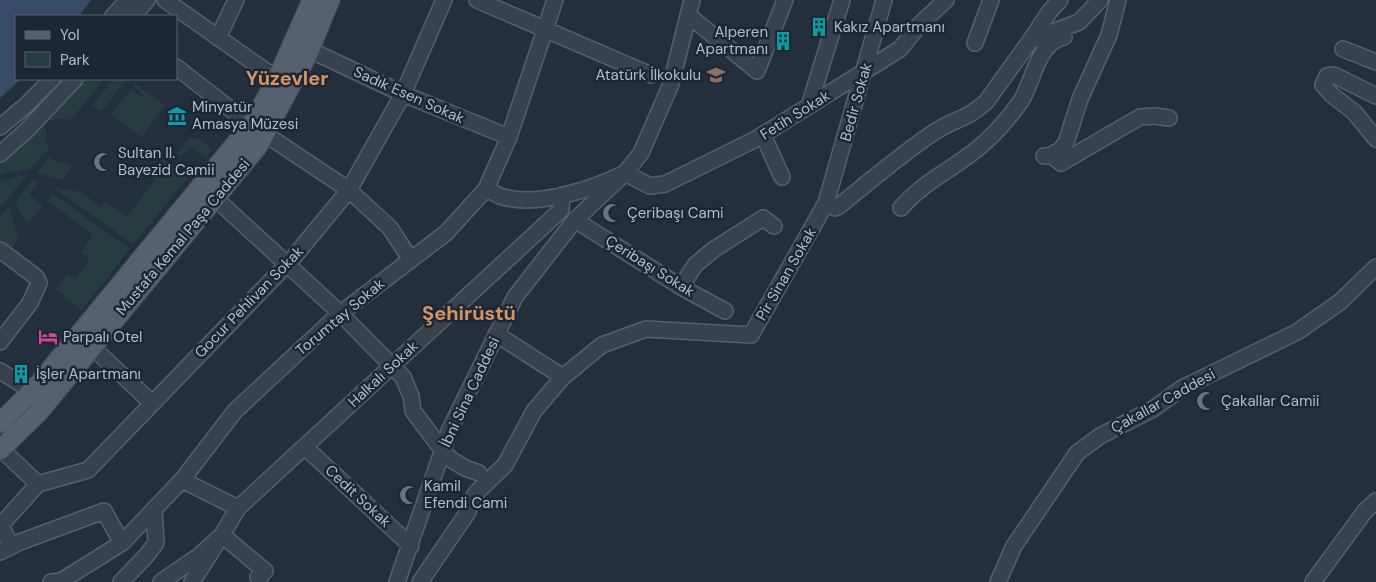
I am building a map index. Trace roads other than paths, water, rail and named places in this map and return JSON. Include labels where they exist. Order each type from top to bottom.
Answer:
[{"type":"main road","name":"Mustafa Kemal Paşa Caddesi","points":[[0,450],[38,413],[258,146],[258,129],[277,79],[312,0]]},
{"type":"main road","name":"Mustafa Kemal Paşa Caddesi","points":[[0,423],[32,391],[258,129],[310,50],[330,0]]},
{"type":"street","points":[[114,15],[128,0]]},
{"type":"street","points":[[134,15],[147,0]]},
{"type":"street","points":[[165,0],[277,79]]},
{"type":"street","points":[[218,38],[236,0]]},
{"type":"street","name":"Gocur Pehlivan Sokak","points":[[38,484],[88,470],[287,264],[349,190],[403,94],[444,0]]},
{"type":"street","points":[[477,0],[651,75]]},
{"type":"street","name":"Torumtay Sokak","points":[[51,582],[61,580],[122,543],[182,480],[235,411],[340,313],[446,233],[486,189],[509,137],[554,0]]},
{"type":"street","name":"İbni Sina Caddesi","points":[[690,7],[757,72],[785,0]]},
{"type":"street","points":[[809,106],[842,0]]},
{"type":"street","name":"Bedir Sokak","points":[[826,204],[884,0]]},
{"type":"street","name":"Fetih Sokak","points":[[625,173],[650,186],[665,184],[763,135],[900,49],[920,24],[946,0]]},
{"type":"street","points":[[975,42],[991,0]]},
{"type":"street","points":[[826,204],[838,208],[905,152],[938,129],[961,120],[978,110],[986,102],[1050,11],[1060,0]]},
{"type":"street","points":[[1030,42],[1079,22],[1100,0]]},
{"type":"street","points":[[1118,0],[1108,36],[1080,99],[1066,143],[1049,154],[1061,163],[1140,117],[1155,116],[1169,118]]},
{"type":"street","name":"İbni Sina Caddesi","points":[[397,582],[450,429],[496,334],[515,297],[575,220],[625,173],[641,153],[671,84],[690,7]]},
{"type":"street","points":[[901,208],[910,198],[970,155],[997,131],[1022,99],[1043,53],[1050,43],[1059,38],[1072,35],[1080,29],[1079,22]]},
{"type":"street","points":[[1343,49],[1376,62]]},
{"type":"street","name":"Sadık Esen Sokak","points":[[310,50],[403,94],[509,137]]},
{"type":"street","points":[[178,69],[258,129],[349,190],[390,228],[411,260]]},
{"type":"street","points":[[1376,96],[1334,75],[1327,76],[1324,85],[1332,95],[1354,112],[1376,139]]},
{"type":"street","points":[[0,127],[24,107],[51,80]]},
{"type":"street","points":[[0,154],[27,130],[74,80]]},
{"type":"street","points":[[763,135],[782,177]]},
{"type":"street","points":[[486,189],[503,197],[537,201],[608,182],[625,173]]},
{"type":"street","name":"Halkalı Sokak","points":[[192,582],[238,508],[561,210],[562,195]]},
{"type":"street","points":[[215,198],[340,313],[391,367],[403,377],[411,396],[413,411],[443,450],[452,460],[465,468],[479,473]]},
{"type":"street","name":"Pir Sinan Sokak","points":[[420,582],[468,512],[469,505],[476,493],[505,466],[534,411],[563,377],[602,345],[646,329],[751,334],[826,204]]},
{"type":"street","points":[[681,287],[694,265],[713,250],[763,218],[774,226]]},
{"type":"street","name":"Çeribaşı Sokak","points":[[575,220],[681,287],[725,311]]},
{"type":"street","points":[[0,250],[36,277],[39,283],[30,303],[0,342]]},
{"type":"street","name":"Çakallar Caddesi","points":[[998,582],[1014,546],[1077,453],[1100,436],[1153,409],[1182,388],[1297,332],[1340,302],[1376,267]]},
{"type":"street","points":[[496,334],[563,377]]},
{"type":"street","points":[[92,347],[152,403]]},
{"type":"street","points":[[0,371],[32,391]]},
{"type":"street","name":"Cedit Sokak","points":[[305,446],[411,546]]},
{"type":"street","points":[[0,450],[38,484],[1,525],[5,549],[104,512],[122,543]]},
{"type":"street","points":[[182,480],[238,508]]},
{"type":"street","points":[[1313,582],[1365,511],[1376,501]]},
{"type":"street","points":[[121,582],[156,543],[154,510]]},
{"type":"street","points":[[161,582],[199,556],[222,535],[265,571],[258,577],[260,582]]},
{"type":"water","points":[[0,0],[91,0],[80,15],[15,15],[15,80],[20,80],[0,98]]},
{"type":"place","name":"Kakız Apartmanı","points":[[819,27]]},
{"type":"place","name":"Alperen Apartmanı","points":[[783,41]]},
{"type":"place","name":"Atatürk İlkokulu","points":[[716,75]]},
{"type":"place","name":"Minyatür Amasya Müzesi","points":[[177,116]]},
{"type":"place","name":"Sultan II. Bayezid Camii","points":[[103,162]]},
{"type":"place","name":"Çeribaşı Cami","points":[[612,213]]},
{"type":"place","name":"Parpalı Otel","points":[[48,337]]},
{"type":"place","name":"İşler Apartmanı","points":[[21,374]]},
{"type":"place","name":"Çakallar Camii","points":[[1206,401]]},
{"type":"place","name":"Kamil Efendi Cami","points":[[409,495]]},
{"type":"district","name":"Yüzevler","points":[[287,78]]},
{"type":"district","name":"Şehirüstü","points":[[469,313]]}]
